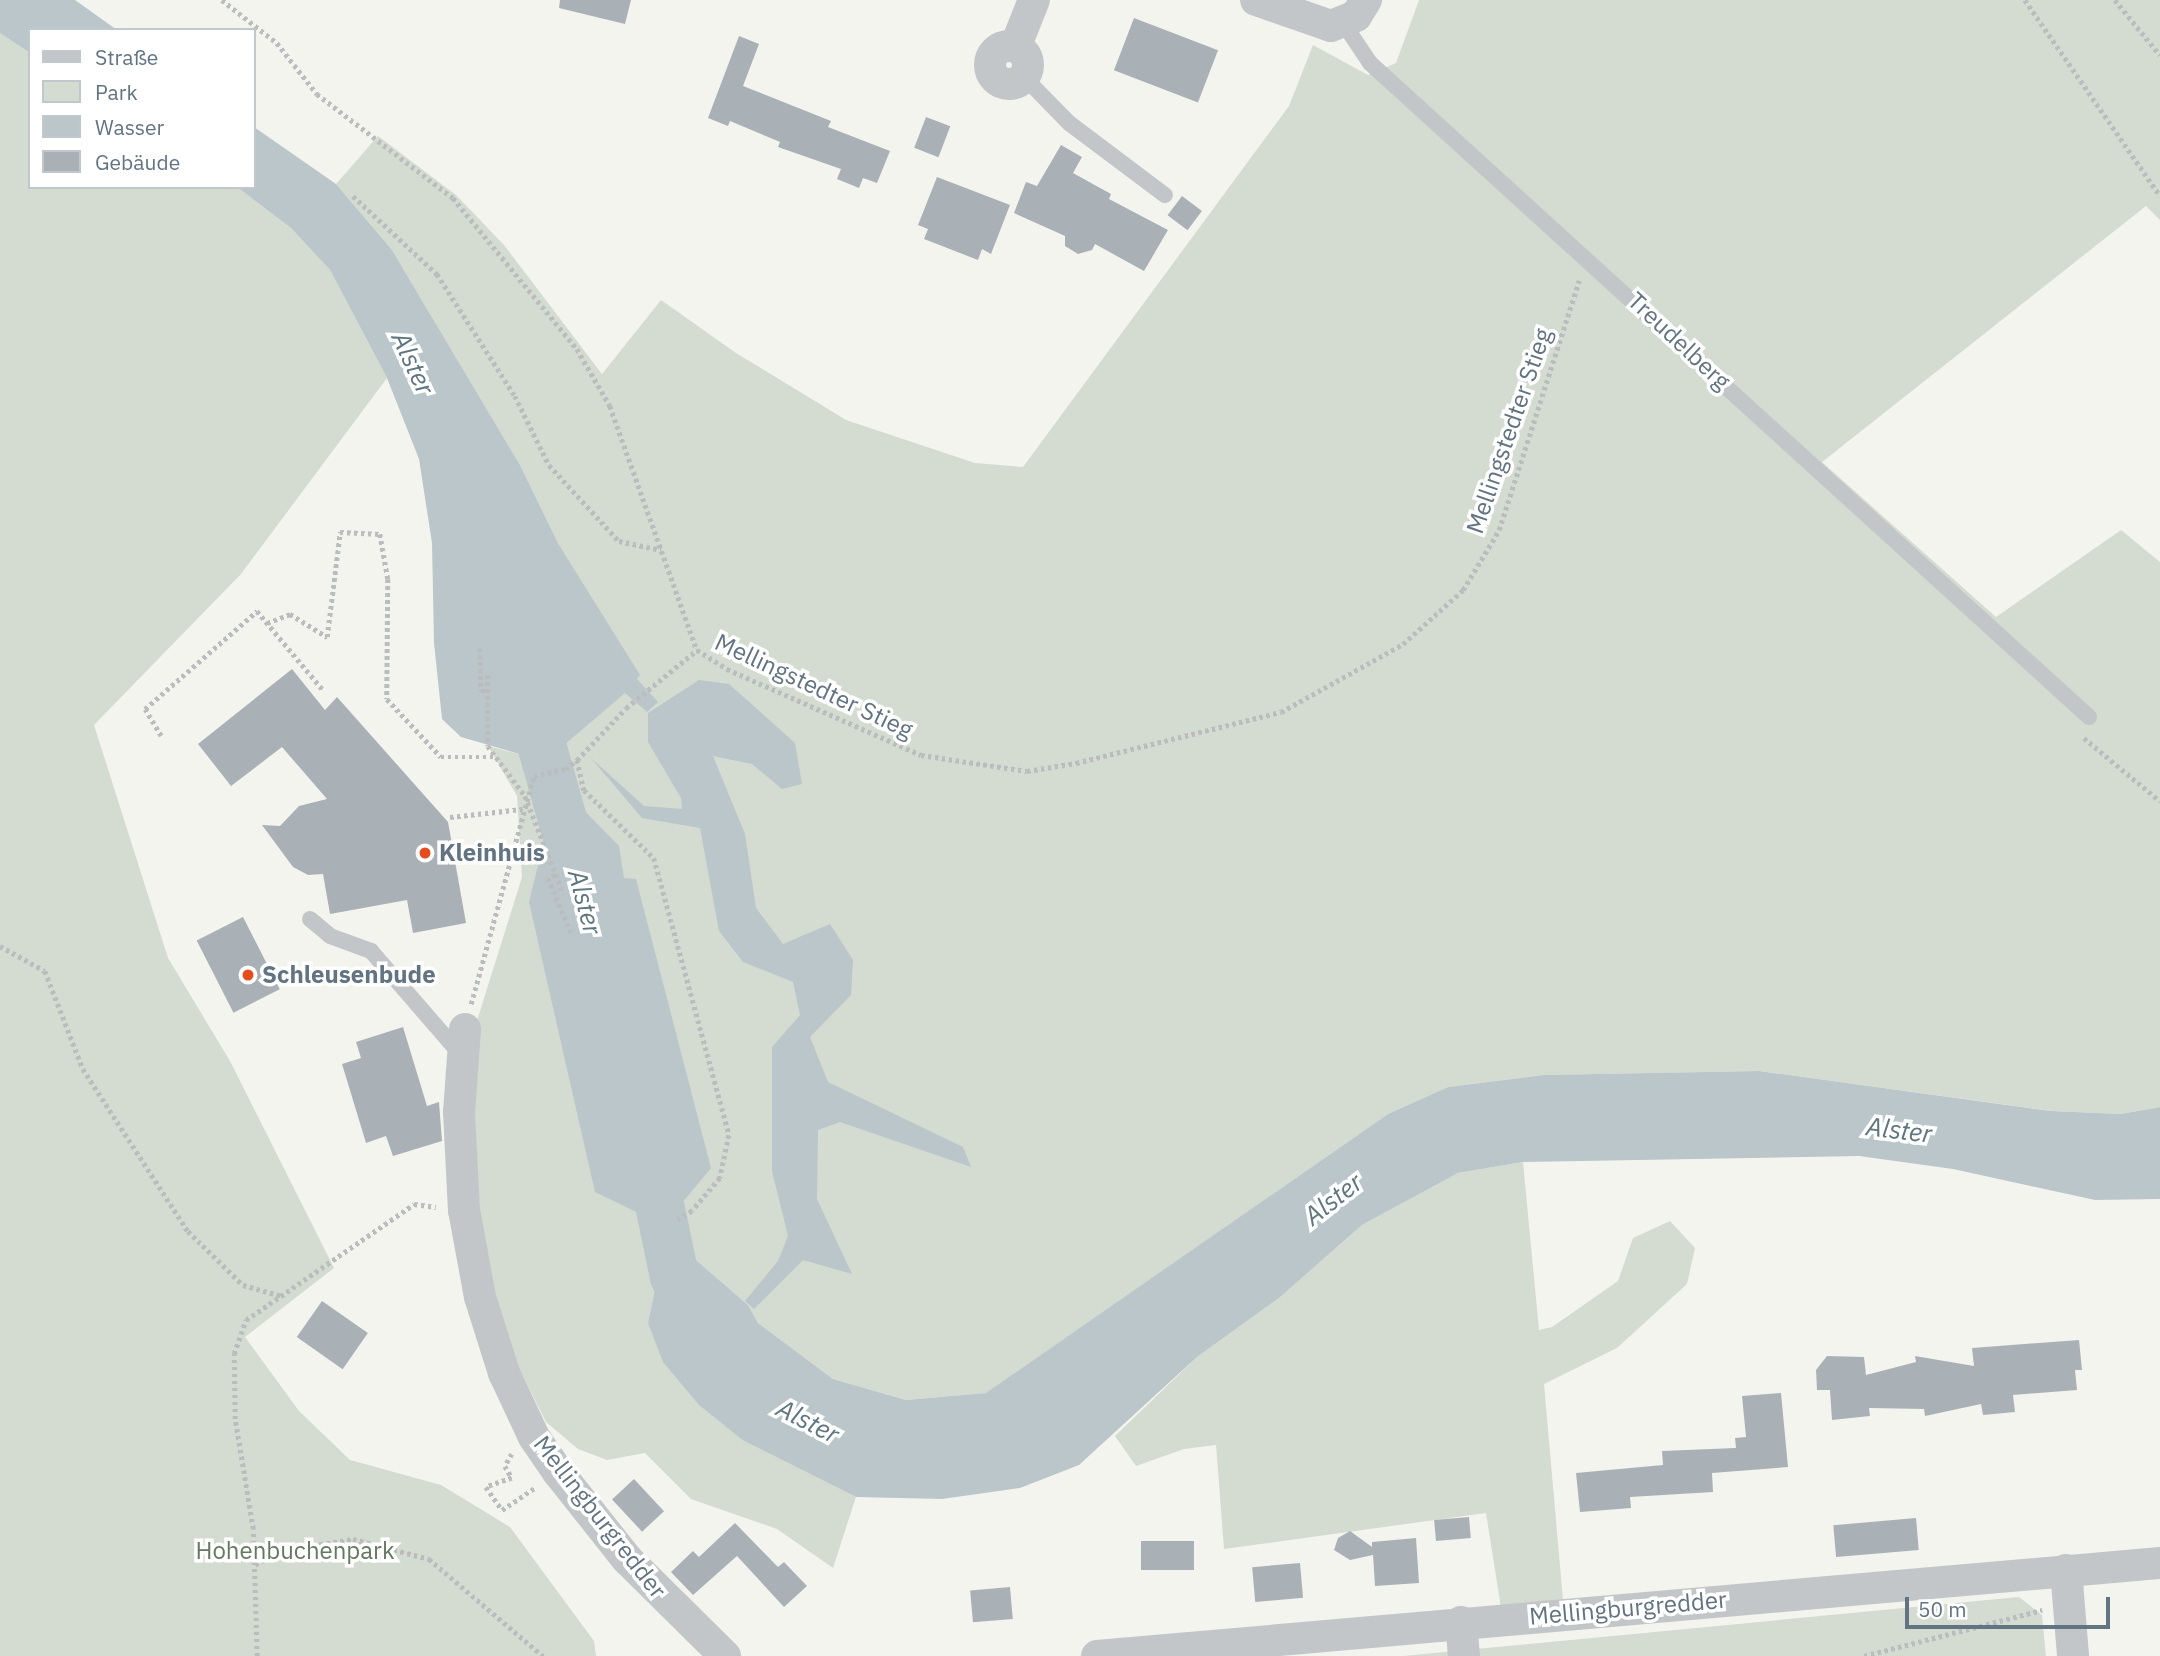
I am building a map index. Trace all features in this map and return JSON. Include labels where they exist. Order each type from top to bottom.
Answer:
[{"type":"street","points":[[1023,76],[1021,82],[1001,85],[988,70],[997,48],[1016,45],[1034,0]]},
{"type":"street","points":[[1255,0],[1322,24],[1344,24],[1366,0]]},
{"type":"street","name":"Mellingburgredder","points":[[464,1043],[460,1112],[464,1210],[480,1297],[504,1373],[534,1437],[558,1472],[627,1559],[725,1656]]},
{"type":"street","name":"Mellingburgredder","points":[[1097,1656],[1461,1622],[2067,1585],[2160,1563]]},
{"type":"street","points":[[2067,1585],[2073,1656]]},
{"type":"street","points":[[1461,1622],[1464,1656]]},
{"type":"lane","name":"Treudelberg","points":[[1344,24],[1370,63],[1587,256],[2089,716]]},
{"type":"lane","points":[[1023,76],[1069,123],[1165,195]]},
{"type":"lane","points":[[310,919],[330,936],[371,951],[464,1043]]},
{"type":"path","name":"Mellingstedter Stieg","points":[[222,0],[276,43],[317,94],[453,198],[567,331],[610,406],[697,650],[727,669],[891,745],[921,755],[1027,771],[1281,712],[1404,644],[1463,590],[1499,530],[1587,256]]},
{"type":"path","points":[[2025,0],[2160,196]]},
{"type":"path","points":[[2115,0],[2160,55]]},
{"type":"path","points":[[353,196],[437,274],[515,396],[549,466],[619,541],[662,550]]},
{"type":"path","points":[[267,623],[290,614],[327,637],[340,532],[380,534],[388,579],[387,699],[440,757],[494,757]]},
{"type":"path","points":[[161,736],[145,709],[257,611],[324,691]]},
{"type":"path","points":[[480,648],[481,691],[488,691]]},
{"type":"path","points":[[464,1043],[526,796],[534,776],[565,769],[577,760],[652,685],[697,650]]},
{"type":"path","points":[[488,675],[488,746],[526,796],[564,895]]},
{"type":"path","points":[[2089,716],[2083,739],[2160,801]]},
{"type":"path","points":[[577,760],[584,790],[654,858],[729,1135],[720,1178],[692,1211],[677,1220]]},
{"type":"path","points":[[450,817],[523,809]]},
{"type":"path","points":[[555,875],[548,878],[571,933]]},
{"type":"path","points":[[0,946],[46,971],[83,1069],[188,1231],[243,1285],[283,1296]]},
{"type":"path","points":[[257,1656],[255,1566],[235,1419],[234,1354],[246,1320],[414,1204]]},
{"type":"path","points":[[512,1478],[486,1487],[502,1510],[558,1472]]},
{"type":"path","points":[[255,1566],[278,1551],[353,1539],[429,1559],[543,1656]]},
{"type":"path","points":[[1864,1656],[2021,1619],[2067,1585]]},
{"type":"green space","points":[[1419,0],[2160,0],[2160,220],[2146,206],[1822,462],[1996,617],[2121,530],[2160,562],[2160,1107],[2121,1114],[2052,1111],[1759,1071],[1543,1075],[1448,1087],[1388,1114],[987,1393],[906,1400],[833,1379],[758,1323],[748,1305],[689,1254],[677,1230],[654,1237],[658,1274],[648,1323],[744,1441],[856,1497],[833,1568],[777,1529],[691,1499],[645,1453],[607,1460],[578,1449],[546,1422],[497,1324],[474,1188],[471,1040],[522,877],[517,796],[488,746],[533,758],[559,545],[520,465],[392,250],[336,184],[378,136],[456,195],[504,245],[602,374],[661,300],[736,353],[846,420],[975,463],[1023,467],[1289,106],[1313,45],[1368,75],[1396,63]]},
{"type":"green space","name":"Hohenbuchenpark","points":[[0,33],[28,52],[28,189],[240,189],[291,228],[330,270],[387,378],[241,574],[94,725],[168,958],[230,1061],[334,1268],[245,1337],[299,1411],[350,1460],[441,1485],[510,1527],[594,1641],[596,1656],[0,1656]]},
{"type":"green space","points":[[1523,1162],[1539,1330],[1552,1327],[1618,1281],[1633,1238],[1670,1221],[1695,1248],[1687,1284],[1617,1348],[1544,1384],[1563,1600],[1501,1608],[1486,1513],[1224,1549],[1216,1445],[1184,1449],[1136,1466],[1115,1436],[1197,1357],[1279,1298],[1362,1225],[1458,1173]]},
{"type":"green space","points":[[2019,1597],[2042,1615],[2046,1656],[1403,1656]]},
{"type":"water","points":[[0,0],[75,0],[114,28],[28,28],[28,52],[0,33]]},
{"type":"water","points":[[256,128],[336,184],[392,250],[520,465],[559,545],[640,675],[637,679],[658,702],[647,712],[625,693],[557,751],[559,764],[536,769],[533,758],[461,737],[442,719],[434,643],[432,543],[419,459],[387,378],[330,270],[291,228],[240,189],[256,189]]},
{"type":"water","points":[[699,680],[729,684],[795,743],[802,784],[782,789],[752,764],[713,756],[745,834],[756,908],[783,944],[830,924],[853,960],[851,995],[810,1037],[828,1082],[963,1147],[971,1167],[840,1122],[818,1130],[817,1199],[852,1274],[803,1260],[754,1309],[745,1301],[778,1261],[788,1236],[772,1171],[772,1047],[800,1015],[793,982],[743,962],[719,931],[700,828],[642,818],[591,758],[644,806],[682,809],[681,798],[648,742],[648,713]]},
{"type":"water","points":[[563,774],[574,800],[619,846],[624,878],[636,879],[711,1168],[672,1215],[653,1220],[595,1192],[529,902],[549,820],[539,780]]},
{"type":"water","points":[[1759,1071],[2051,1111],[2121,1114],[2160,1107],[2160,1199],[2095,1200],[1953,1169],[1859,1156],[1523,1162],[1458,1173],[1362,1225],[1279,1298],[1197,1357],[1079,1465],[1020,1488],[942,1499],[856,1497],[744,1441],[699,1405],[663,1362],[648,1323],[658,1274],[654,1236],[676,1230],[689,1254],[748,1305],[758,1323],[833,1379],[906,1400],[986,1393],[1388,1114],[1448,1087],[1543,1075]]},
{"type":"building","points":[[560,0],[631,0],[625,24],[559,8]]},
{"type":"building","points":[[1134,18],[1218,50],[1198,103],[1114,70]]},
{"type":"building","points":[[739,36],[759,44],[743,86],[831,121],[828,127],[890,151],[877,183],[863,178],[859,188],[837,179],[841,169],[778,147],[780,142],[730,121],[728,126],[708,118]]},
{"type":"building","points":[[926,117],[950,126],[938,157],[914,148]]},
{"type":"building","points":[[1061,145],[1082,157],[1073,173],[1111,194],[1109,199],[1168,230],[1144,271],[1095,244],[1092,250],[1078,254],[1065,246],[1065,236],[1014,213],[1026,182],[1037,186]]},
{"type":"building","points":[[937,177],[1010,205],[991,254],[982,249],[978,260],[924,239],[928,229],[918,225]]},
{"type":"building","points":[[1182,196],[1202,211],[1188,230],[1168,215]]},
{"type":"building","points":[[292,669],[325,710],[337,697],[448,822],[466,923],[413,933],[407,900],[330,914],[323,874],[308,875],[293,867],[262,825],[280,826],[299,806],[327,799],[282,747],[231,786],[198,744]]},
{"type":"building","points":[[243,917],[280,989],[233,1013],[197,941]]},
{"type":"building","points":[[403,1027],[427,1106],[439,1102],[442,1141],[393,1156],[386,1136],[366,1143],[342,1064],[361,1058],[356,1042]]},
{"type":"building","points":[[322,1301],[368,1333],[343,1369],[297,1337]]},
{"type":"building","points":[[2079,1340],[2082,1370],[2075,1370],[2077,1390],[2013,1395],[2015,1412],[1983,1415],[1981,1404],[1925,1416],[1924,1409],[1869,1408],[1870,1416],[1832,1420],[1830,1390],[1817,1390],[1816,1370],[1827,1356],[1864,1357],[1866,1375],[1916,1362],[1915,1356],[1974,1366],[1972,1348]]},
{"type":"building","points":[[1781,1393],[1788,1467],[1712,1473],[1713,1492],[1630,1497],[1631,1508],[1580,1512],[1576,1473],[1663,1465],[1662,1451],[1736,1448],[1735,1438],[1746,1437],[1742,1396]]},
{"type":"building","points":[[634,1479],[664,1511],[642,1532],[612,1499]]},
{"type":"building","points":[[1469,1517],[1471,1538],[1436,1541],[1434,1520]]},
{"type":"building","points":[[1916,1518],[1919,1550],[1836,1557],[1833,1525]]},
{"type":"building","points":[[735,1523],[778,1567],[784,1562],[807,1586],[784,1607],[737,1556],[693,1595],[671,1572],[693,1551],[699,1557]]},
{"type":"building","points":[[1350,1531],[1372,1547],[1372,1542],[1416,1538],[1419,1583],[1375,1586],[1373,1555],[1350,1560],[1334,1550],[1338,1538]]},
{"type":"building","points":[[1141,1541],[1194,1541],[1194,1570],[1141,1570]]},
{"type":"building","points":[[1300,1563],[1303,1598],[1255,1602],[1252,1567]]},
{"type":"building","points":[[1010,1587],[1013,1619],[973,1622],[970,1590]]},
{"type":"waterway","name":"Alster","points":[[530,705],[569,844]]},
{"type":"waterway","name":"Alster","points":[[648,1151],[674,1276],[685,1298]]},
{"type":"place","name":"Kleinhuis","points":[[425,853]]},
{"type":"place","name":"Schleusenbude","points":[[248,975]]}]
